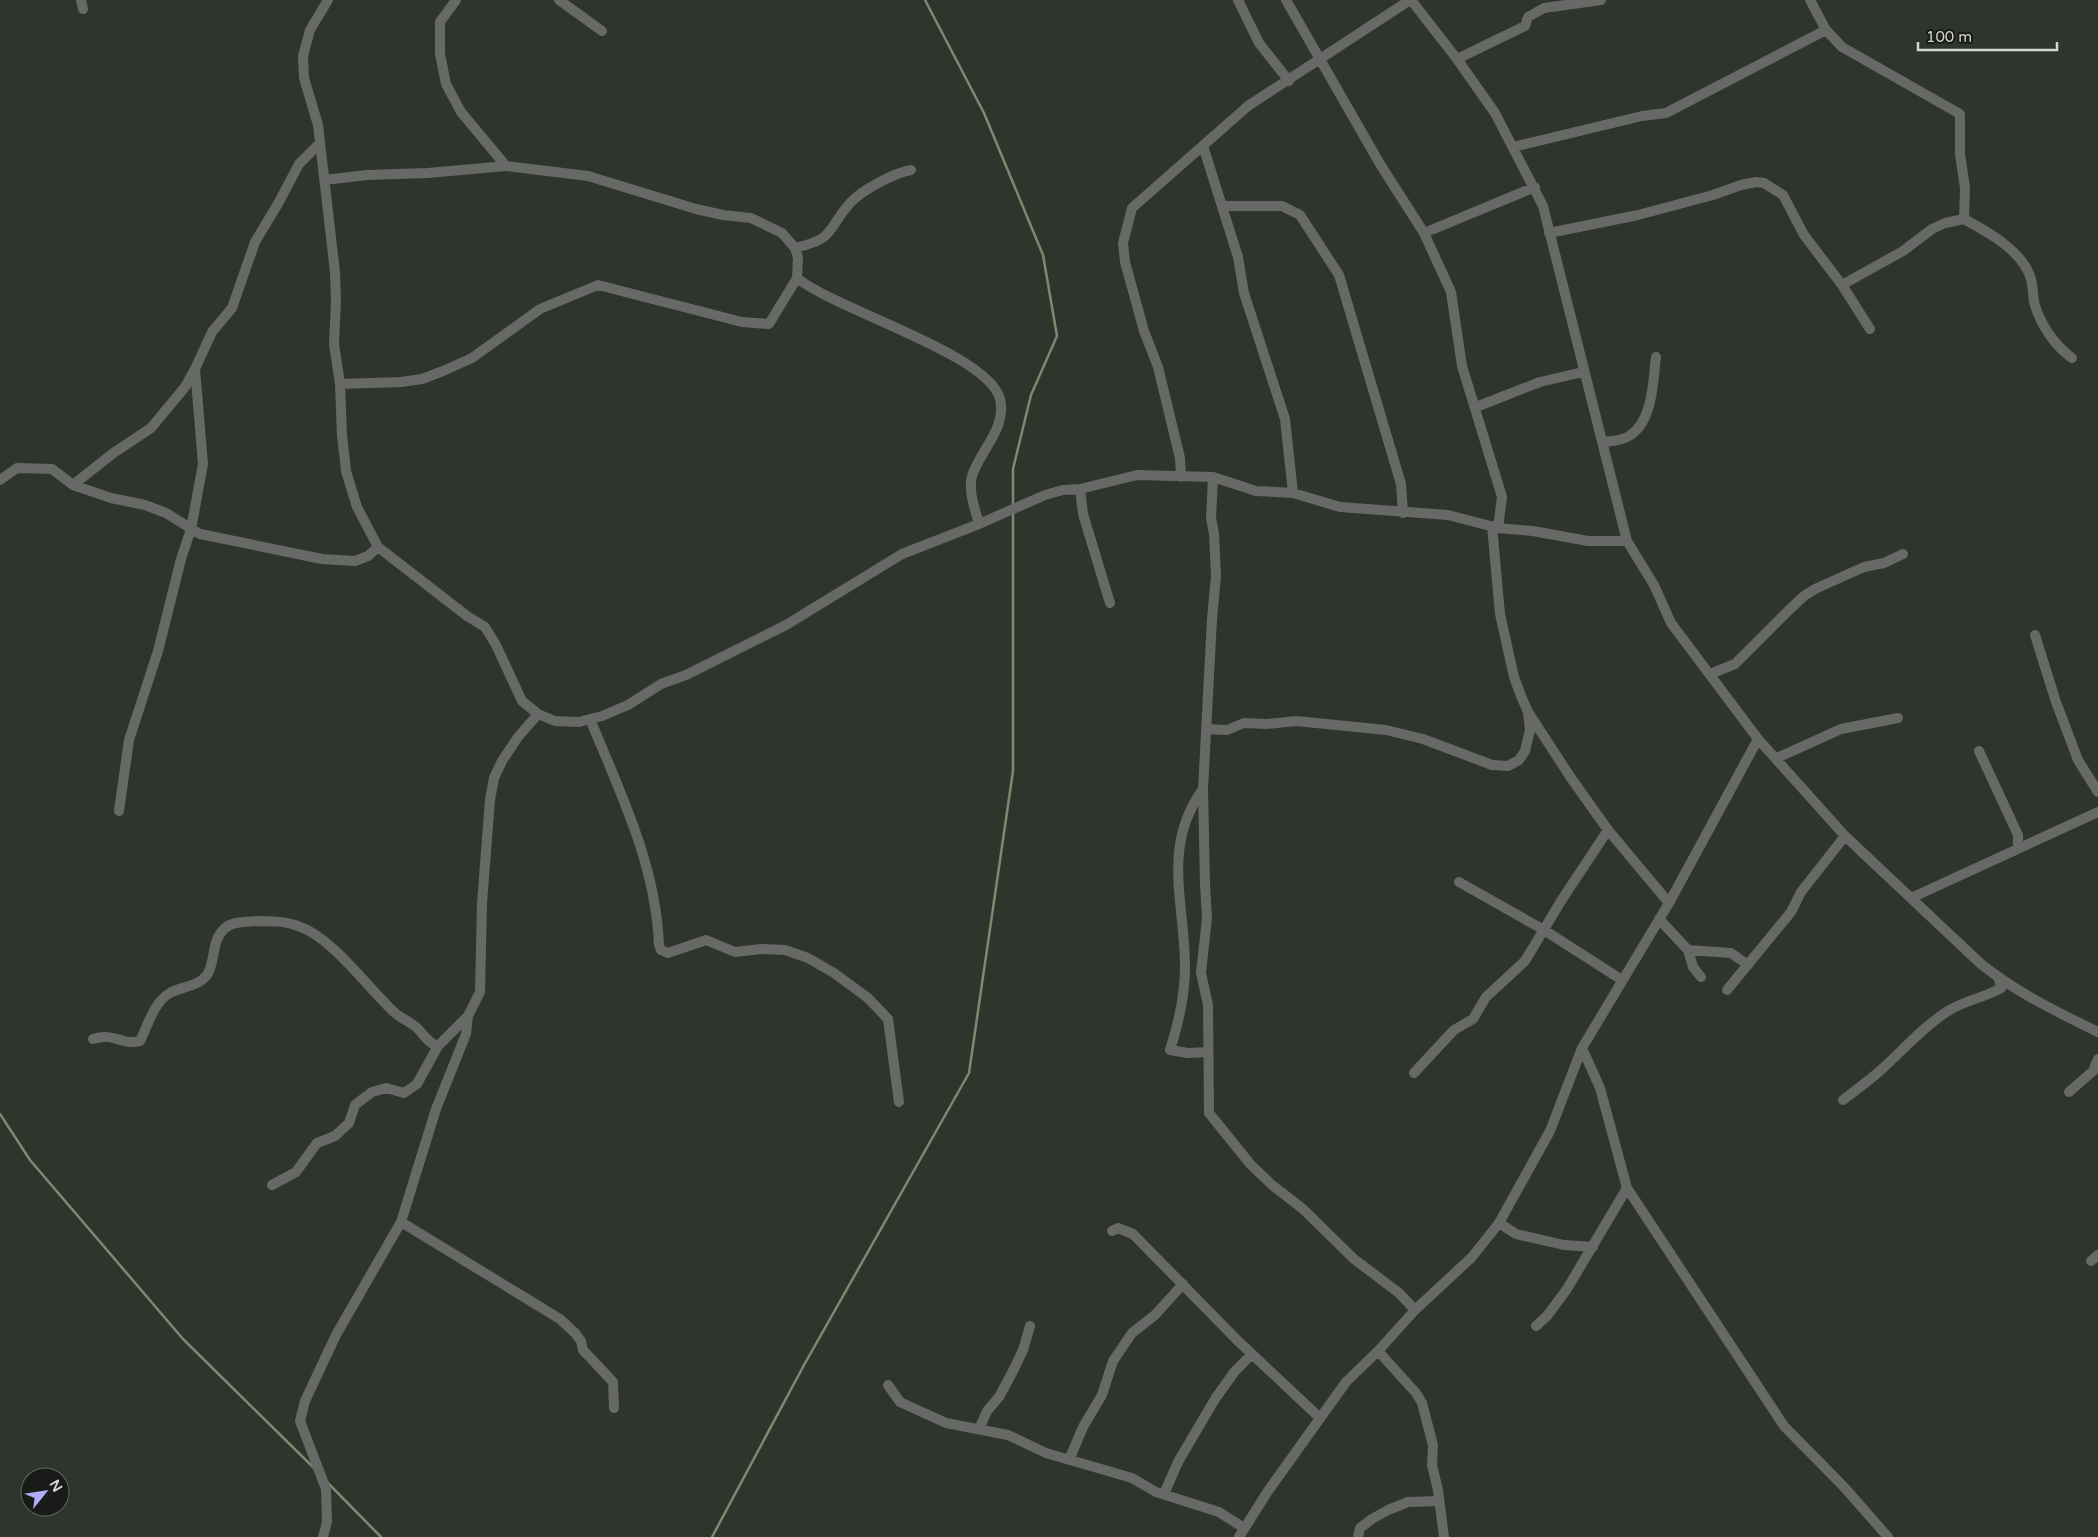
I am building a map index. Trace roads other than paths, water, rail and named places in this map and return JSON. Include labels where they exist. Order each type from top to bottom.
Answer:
[{"type":"street","points":[[328,0],[310,30],[303,56],[304,78],[318,124],[335,272],[334,344],[340,384],[342,436],[346,471],[356,507],[378,547],[467,616],[485,627],[496,645],[522,701],[538,714],[555,721],[579,722],[602,716],[628,705],[661,684],[686,675],[786,625],[902,554],[979,524],[1006,510],[1018,507],[1045,495],[1063,490],[1080,489],[1137,475],[1212,477],[1256,491],[1293,493],[1340,506],[1403,513],[1448,515],[1495,527],[1533,531],[1588,541],[1627,541]]},
{"type":"street","points":[[456,0],[440,22],[440,54],[446,84],[461,112],[506,166]]},
{"type":"street","points":[[559,0],[602,31]]},
{"type":"street","points":[[1238,0],[1259,44],[1289,81]]},
{"type":"street","points":[[1286,0],[1380,164],[1424,233],[1451,292],[1462,366],[1502,497],[1495,527],[1500,614],[1514,677],[1528,712],[1608,830],[1669,903]]},
{"type":"street","points":[[1181,477],[1180,458],[1158,367],[1131,287],[1125,262],[1123,243],[1132,208],[1248,106],[1411,0],[1457,59],[1495,114],[1514,147],[1543,206],[1583,372],[1603,442],[1627,541],[1654,585],[1671,622],[1758,738],[1824,814],[1846,836],[1999,978],[2097,1034]]},
{"type":"street","points":[[1457,59],[1525,26],[1528,17],[1544,8],[1601,0]]},
{"type":"street","points":[[1810,0],[1826,30],[1842,47],[1960,114],[1960,154],[1965,188],[1964,219]]},
{"type":"street","points":[[1514,147],[1642,116],[1666,113],[1826,30]]},
{"type":"street","points":[[73,485],[112,454],[151,428],[185,387],[212,332],[232,308],[255,242],[280,202],[299,164],[320,143]]},
{"type":"street","points":[[1203,146],[1224,206],[1238,257],[1244,293],[1285,420],[1293,493]]},
{"type":"street","points":[[324,180],[367,174],[428,173],[506,166],[588,176],[723,215],[751,218],[782,233],[795,248],[798,258],[797,278],[769,324],[742,322],[598,286],[540,309],[472,358],[436,374],[422,379],[401,382],[340,384]]},
{"type":"street","points":[[795,248],[812,244],[825,238],[850,203],[865,192],[902,172],[911,170]]},
{"type":"street","points":[[1550,233],[1638,215],[1713,195],[1741,185],[1756,182],[1764,183],[1783,195],[1804,235],[1842,285],[1870,329]]},
{"type":"street","points":[[1424,233],[1534,187]]},
{"type":"street","points":[[1224,206],[1271,206],[1291,209],[1300,215],[1315,241],[1339,275],[1401,484],[1403,513]]},
{"type":"street","points":[[1842,285],[1902,251],[1932,229],[1945,223],[1964,219],[1986,231],[2013,251],[2031,278],[2034,300],[2040,321],[2065,353],[2072,358]]},
{"type":"street","points":[[797,278],[809,287],[836,301],[873,316],[960,360],[978,371],[994,389],[1000,398],[1001,414],[994,438],[972,475],[971,492],[979,524]]},
{"type":"street","points":[[1603,442],[1629,436],[1640,428],[1651,399],[1656,357]]},
{"type":"street","points":[[119,811],[129,740],[158,651],[180,559],[191,529],[203,464],[195,369]]},
{"type":"street","points":[[1476,407],[1540,382],[1583,372]]},
{"type":"street","points":[[0,480],[17,468],[52,469],[73,485],[111,498],[145,505],[166,513],[200,534],[322,559],[355,561],[368,556],[378,547]]},
{"type":"street","points":[[1212,477],[1211,518],[1214,534],[1216,576],[1212,619],[1204,789],[1207,918],[1201,973],[1208,1005],[1208,1113],[1243,1158],[1272,1185],[1303,1209],[1354,1259],[1400,1293],[1415,1310]]},
{"type":"street","points":[[1080,489],[1083,514],[1110,602]]},
{"type":"street","points":[[1710,674],[1735,664],[1789,610],[1809,593],[1864,567],[1884,563],[1904,554]]},
{"type":"street","points":[[2035,635],[2056,702],[2075,752],[2098,792]]},
{"type":"street","points":[[1207,729],[1227,730],[1244,723],[1266,724],[1296,721],[1386,730],[1423,740],[1492,765],[1508,766],[1520,760],[1525,751],[1530,730],[1528,712]]},
{"type":"street","points":[[272,1185],[296,1172],[317,1144],[335,1136],[349,1123],[355,1105],[372,1092],[386,1088],[404,1093],[417,1084],[438,1046],[468,1016],[480,992],[482,903],[490,800],[494,778],[502,761],[518,737],[538,714]]},
{"type":"street","points":[[1777,758],[1841,729],[1898,718]]},
{"type":"street","points":[[590,719],[612,769],[647,866],[656,907],[661,950],[668,953],[706,940],[735,952],[761,949],[785,950],[808,958],[834,973],[868,998],[888,1019],[899,1102]]},
{"type":"street","points":[[888,1385],[900,1402],[946,1423],[1008,1435],[1069,1460],[1132,1478],[1164,1494],[1219,1512],[1242,1532],[1346,1382],[1378,1351],[1415,1310],[1472,1256],[1499,1223],[1550,1131],[1582,1048],[1669,903],[1758,738]]},
{"type":"street","points":[[1979,751],[2018,835],[2018,848]]},
{"type":"street","points":[[1204,789],[1191,806],[1184,826],[1178,854],[1179,904],[1184,946],[1184,987],[1178,1024],[1170,1050],[1188,1053],[1208,1052]]},
{"type":"street","points":[[1911,898],[2098,812]]},
{"type":"street","points":[[1414,1073],[1454,1030],[1473,1019],[1486,997],[1525,961],[1608,830]]},
{"type":"street","points":[[1727,990],[1791,912],[1801,892],[1846,836]]},
{"type":"street","points":[[1459,882],[1544,930],[1622,980]]},
{"type":"street","points":[[1659,919],[1688,950],[1693,967],[1701,977]]},
{"type":"street","points":[[93,1039],[113,1036],[129,1044],[140,1041],[162,1000],[169,994],[200,982],[207,974],[214,948],[224,928],[235,923],[262,921],[283,922],[300,926],[326,942],[394,1012],[417,1028],[430,1044],[438,1046]]},
{"type":"street","points":[[1688,950],[1731,953],[1748,965]]},
{"type":"street","points":[[1843,1100],[1880,1071],[1948,1011],[1965,1003],[1988,996],[2001,988],[1999,978]]},
{"type":"street","points":[[323,1537],[327,1522],[326,1489],[316,1457],[300,1421],[305,1401],[336,1335],[401,1222],[436,1109],[466,1034],[468,1016]]},
{"type":"street","points":[[1582,1048],[1600,1088],[1627,1188],[1784,1426],[1844,1487],[1888,1537]]},
{"type":"street","points":[[2069,1092],[2092,1071],[2098,1059]]},
{"type":"street","points":[[1536,1326],[1547,1316],[1567,1289],[1627,1188]]},
{"type":"street","points":[[401,1222],[560,1319],[576,1333],[581,1341],[583,1350],[613,1382],[614,1408]]},
{"type":"street","points":[[1499,1223],[1516,1234],[1564,1244],[1592,1247]]},
{"type":"street","points":[[1112,1231],[1118,1228],[1132,1234],[1252,1354],[1320,1418]]},
{"type":"street","points":[[1069,1460],[1084,1427],[1102,1395],[1113,1361],[1132,1333],[1155,1315],[1184,1284]]},
{"type":"street","points":[[979,1429],[987,1411],[1000,1397],[1012,1373],[1023,1350],[1030,1326]]},
{"type":"street","points":[[1378,1351],[1416,1393],[1422,1403],[1432,1444],[1432,1465],[1436,1479],[1444,1537]]},
{"type":"street","points":[[1164,1494],[1178,1462],[1215,1399],[1235,1371],[1252,1354]]},
{"type":"street","points":[[1358,1537],[1360,1528],[1388,1510],[1408,1502],[1439,1501]]},
{"type":"waterway","points":[[925,0],[984,113],[1043,255],[1057,336],[1031,395],[1013,469],[1013,506]]},
{"type":"waterway","points":[[712,1537],[804,1365],[969,1073],[1013,771],[1013,511]]},
{"type":"waterway","points":[[0,1114],[30,1160],[183,1339],[315,1469]]},
{"type":"waterway","points":[[327,1482],[381,1537]]}]
